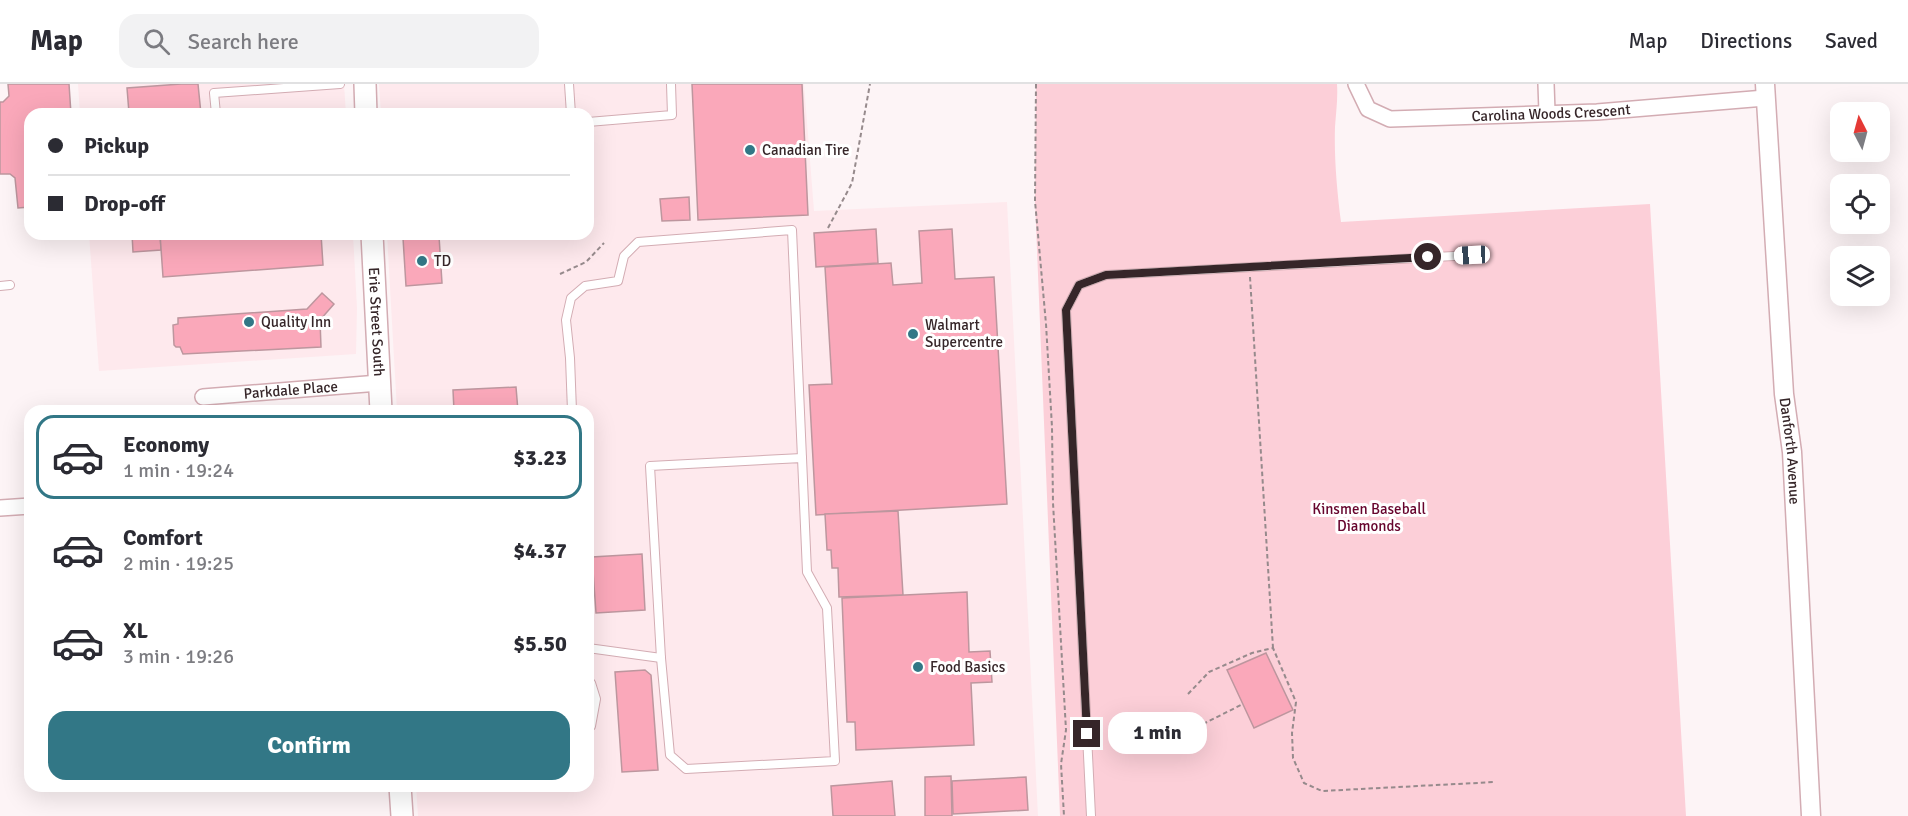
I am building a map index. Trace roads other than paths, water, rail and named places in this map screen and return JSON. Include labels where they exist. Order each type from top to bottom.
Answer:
[{"type":"main road","points":[[365,84],[366,108]]},
{"type":"main road","name":"Erie Street South","points":[[372,240],[381,405]]},
{"type":"main road","points":[[400,792],[402,816]]},
{"type":"street","name":"Carolina Woods Crescent","points":[[1356,84],[1368,109],[1390,119],[1597,112],[1765,91]]},
{"type":"street","points":[[1546,84],[1547,112]]},
{"type":"street","name":"Danforth Avenue","points":[[1765,91],[1784,394],[1792,452],[1810,816]]},
{"type":"street","name":"Parkdale Place","points":[[203,397],[379,383]]},
{"type":"street","points":[[0,508],[24,506]]},
{"type":"lane","points":[[215,108],[214,93],[340,84]]},
{"type":"lane","points":[[569,84],[571,108]]},
{"type":"lane","points":[[594,122],[672,115],[670,84]]},
{"type":"lane","points":[[572,405],[566,320],[571,298],[585,286],[618,281],[624,256],[638,242],[792,230],[802,458],[807,572],[827,608],[834,761],[686,769],[670,755],[661,658],[650,466],[802,458]]},
{"type":"lane","points":[[1091,816],[1066,310],[1079,285],[1106,275],[1472,255]]},
{"type":"lane","points":[[0,286],[10,285]]},
{"type":"lane","points":[[594,649],[661,658]]},
{"type":"lane","points":[[594,693],[596,699],[594,708]]},
{"type":"place","name":"Canadian Tire","points":[[750,150]]},
{"type":"place","name":"TD","points":[[422,261]]},
{"type":"place","name":"Quality Inn","points":[[249,322]]},
{"type":"place","name":"Walmart Supercentre","points":[[913,334]]},
{"type":"place","name":"Food Basics","points":[[918,667]]},
{"type":"park label","name":"Kinsmen Baseball Diamonds","points":[[1369,518]]}]
